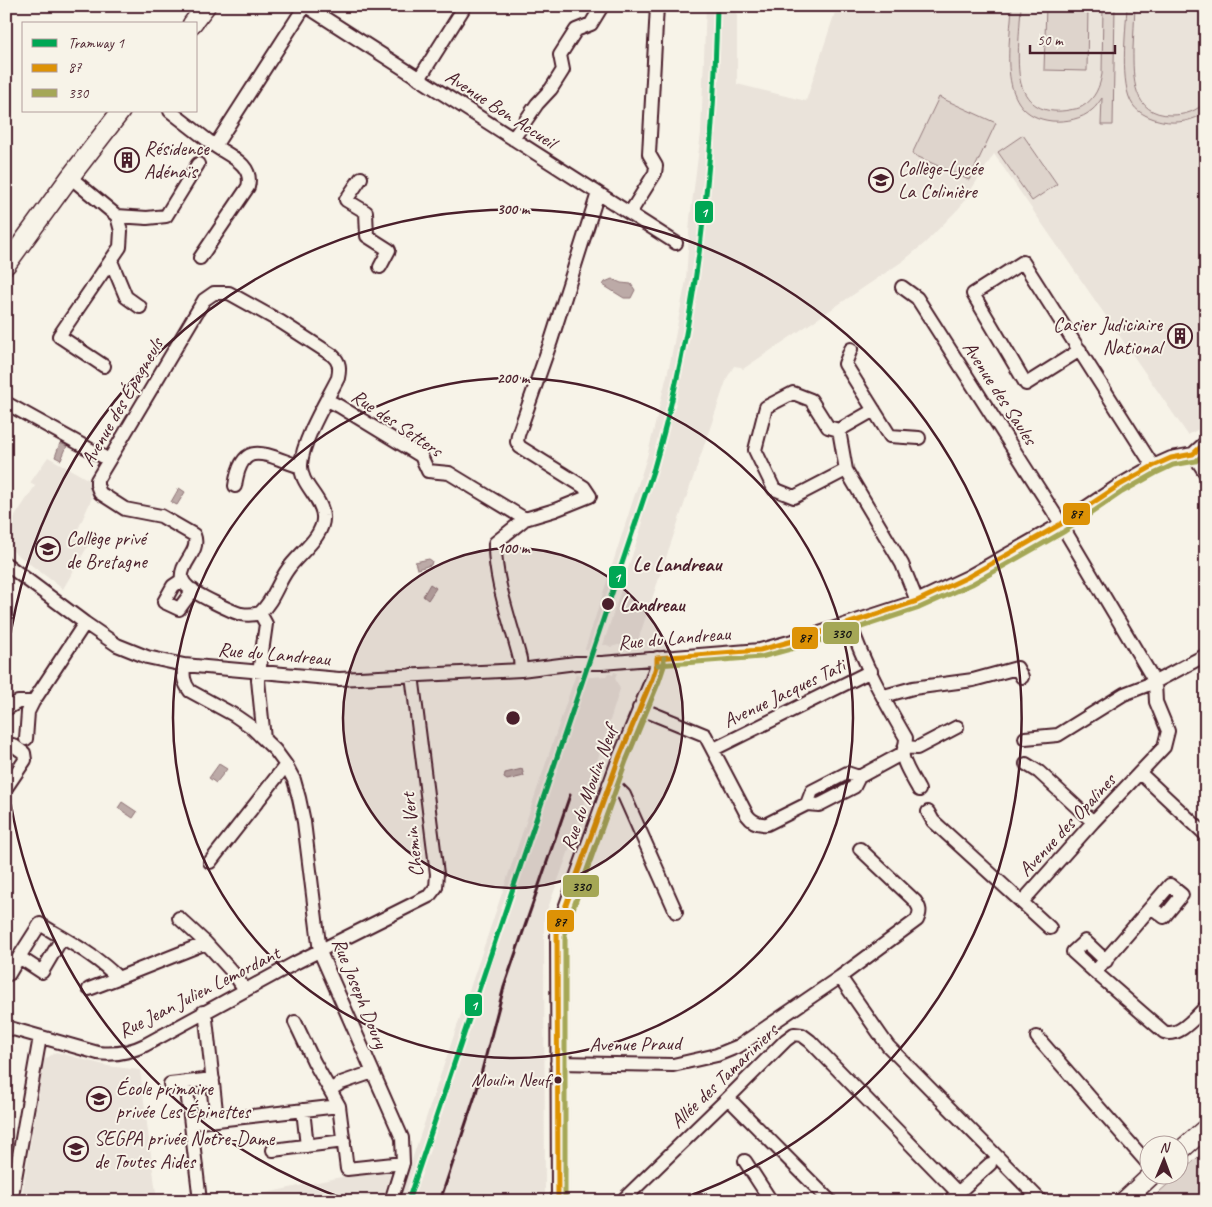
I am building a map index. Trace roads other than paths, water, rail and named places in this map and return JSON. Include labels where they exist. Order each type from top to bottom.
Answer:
[{"type":"street","points":[[194,22],[206,6]]},
{"type":"street","points":[[215,146],[306,6]]},
{"type":"street","name":"Avenue Bon Accueil","points":[[306,6],[676,243]]},
{"type":"street","points":[[419,79],[464,6]]},
{"type":"street","points":[[513,139],[536,104],[551,89],[563,70],[560,55],[576,30],[591,24],[602,6]]},
{"type":"street","points":[[630,213],[655,173],[656,166],[649,154],[657,6]]},
{"type":"street","points":[[6,264],[120,112]]},
{"type":"street","points":[[171,112],[215,146],[245,166],[249,172],[250,180],[248,186],[200,258]]},
{"type":"street","points":[[117,216],[147,218],[166,216],[198,164]]},
{"type":"street","points":[[70,177],[117,216],[121,231],[120,247],[59,336],[104,366]]},
{"type":"street","points":[[361,178],[346,200],[366,212],[367,236],[389,250],[380,267]]},
{"type":"street","points":[[521,670],[520,659],[499,580],[495,544],[525,519],[555,510],[590,496],[584,487],[520,447],[517,442],[518,434],[551,342],[598,193]]},
{"type":"street","points":[[111,261],[126,297],[140,307]]},
{"type":"street","points":[[1080,350],[1026,384],[973,294],[1023,262],[1080,350],[1153,466]]},
{"type":"street","name":"Avenue des Saules","points":[[902,287],[917,298],[1061,524],[1156,682]]},
{"type":"street","name":"Avenue des Épagneuls","points":[[193,590],[179,610],[164,602],[173,586],[182,580],[183,571],[195,545],[194,535],[161,516],[125,509],[100,493],[97,480],[204,300],[209,295],[219,292],[229,293],[281,322],[332,355],[338,363],[338,378],[327,400]]},
{"type":"street","points":[[851,349],[844,364],[890,436],[919,438]]},
{"type":"street","points":[[846,470],[794,497],[774,489],[755,450],[766,407],[793,393],[810,400],[828,428],[839,430],[874,410]]},
{"type":"street","points":[[182,580],[188,588],[239,614],[250,615],[260,613],[270,604],[288,569],[315,538],[322,525],[323,515],[305,482],[301,467],[303,450],[327,400]]},
{"type":"street","name":"Rue des Setters","points":[[327,400],[421,456],[428,471],[449,473],[525,519]]},
{"type":"street","points":[[6,403],[109,460]]},
{"type":"street","points":[[839,430],[846,470],[902,564],[917,601]]},
{"type":"street","points":[[1206,442],[1193,454],[1206,474]]},
{"type":"street","points":[[235,486],[237,472],[247,456],[252,453],[301,467]]},
{"type":"street","name":"Rue du Landreau","points":[[6,564],[117,645],[147,657],[184,665],[339,678],[521,670],[576,663],[760,650],[807,637],[917,601],[968,577],[1061,524],[1118,486],[1153,466],[1171,458],[1193,454]]},
{"type":"street","points":[[260,613],[266,624],[259,672],[264,739]]},
{"type":"street","points":[[26,739],[28,712],[33,702],[85,623]]},
{"type":"street","points":[[850,623],[871,671],[906,738],[904,761],[919,790]]},
{"type":"street","points":[[1025,738],[1058,734],[1124,694],[1156,682],[1206,655]]},
{"type":"street","name":"Rue du Moulin Neuf","points":[[558,1201],[557,930],[609,784],[657,664],[657,658]]},
{"type":"street","name":"Rue Joseph Doury","points":[[184,665],[183,678],[190,691],[234,715],[264,739],[286,765],[294,780],[301,806],[320,952],[402,1138],[403,1163],[390,1201]]},
{"type":"street","points":[[884,696],[913,688],[973,680],[1017,668],[1022,677]]},
{"type":"street","name":"Avenue Jacques Tati","points":[[714,750],[871,671]]},
{"type":"street","name":"Chemin Vert","points":[[320,952],[429,896],[436,886],[437,874],[412,676]]},
{"type":"street","name":"Avenue des Opalines","points":[[1022,902],[1093,822],[1164,747],[1168,731],[1156,702],[1156,682]]},
{"type":"street","points":[[6,708],[18,702],[33,702]]},
{"type":"street","points":[[639,708],[700,731],[707,737],[747,815],[757,824],[771,822],[807,804],[812,791],[846,773],[859,777],[904,750],[917,748],[957,728]]},
{"type":"street","points":[[6,788],[25,760],[24,753],[13,745]]},
{"type":"street","points":[[1026,764],[1039,772],[1093,822]]},
{"type":"street","points":[[210,862],[286,765]]},
{"type":"street","name":"Avenue des Opalines","points":[[1140,773],[1206,835]]},
{"type":"street","points":[[609,784],[618,788],[624,795],[676,912]]},
{"type":"street","points":[[928,812],[932,821],[1050,928]]},
{"type":"street","name":"Avenue Praud","points":[[557,1063],[673,1065],[717,1056],[739,1046],[840,977],[917,920],[920,913],[920,908],[914,901],[860,849]]},
{"type":"street","points":[[1095,972],[1151,907]]},
{"type":"street","points":[[179,918],[236,975],[245,990]]},
{"type":"street","points":[[9,974],[40,924],[105,964],[118,978]]},
{"type":"street","points":[[19,957],[42,972],[62,938]]},
{"type":"street","points":[[1106,960],[1085,940],[1074,952],[1164,1032],[1170,1034],[1178,1032],[1206,1007]]},
{"type":"street","points":[[88,989],[206,943]]},
{"type":"street","name":"Rue Jean Julien Lemordant","points":[[6,1027],[98,1053],[126,1053],[145,1045],[302,959],[320,952]]},
{"type":"street","points":[[840,977],[888,1046],[1041,1201]]},
{"type":"street","points":[[203,1012],[206,1019],[217,1120]]},
{"type":"street","points":[[295,1022],[339,1106],[347,1169],[403,1163]]},
{"type":"street","name":"Allée des Tamariniers","points":[[622,1201],[794,1034],[802,1035],[953,1197]]},
{"type":"street","points":[[11,1201],[40,1037]]},
{"type":"street","points":[[1037,1038],[1140,1155]]},
{"type":"street","points":[[330,1090],[341,1083],[373,1072]]},
{"type":"street","points":[[170,1084],[213,1079]]},
{"type":"street","points":[[186,1082],[200,1201]]},
{"type":"street","points":[[728,1098],[830,1201]]},
{"type":"street","points":[[191,1123],[339,1106]]},
{"type":"street","points":[[304,1110],[307,1146]]},
{"type":"street","points":[[1190,1142],[1206,1128]]},
{"type":"street","points":[[273,1150],[344,1142]]},
{"type":"street","points":[[745,1161],[771,1201]]},
{"type":"street","points":[[953,1197],[990,1164]]},
{"type":"street","points":[[1124,1201],[1142,1184]]},
{"type":"railway","points":[[440,1201],[476,1093],[504,987],[570,795]]},
{"type":"tram line","name":"1","points":[[408,1201],[654,468],[669,411],[682,354],[701,239],[712,123],[717,6]]},
{"type":"place","name":"Résidence Adénaïs","points":[[127,160]]},
{"type":"place","name":"Collège-Lycée La Colinière","points":[[881,180]]},
{"type":"place","name":"Casier Judiciaire National","points":[[1180,336]]},
{"type":"place","name":"Collège privé de Bretagne","points":[[48,549]]},
{"type":"place","name":"Landreau","points":[[608,604]]},
{"type":"place","name":"Moulin Neuf","points":[[558,1080]]},
{"type":"place","name":"École primaire privée Les Épinettes","points":[[99,1099]]},
{"type":"place","name":"SEGPA privée Notre-Dame de Toutes Aides","points":[[76,1149]]},
{"type":"district","name":"Le Landreau","points":[[677,564]]}]
